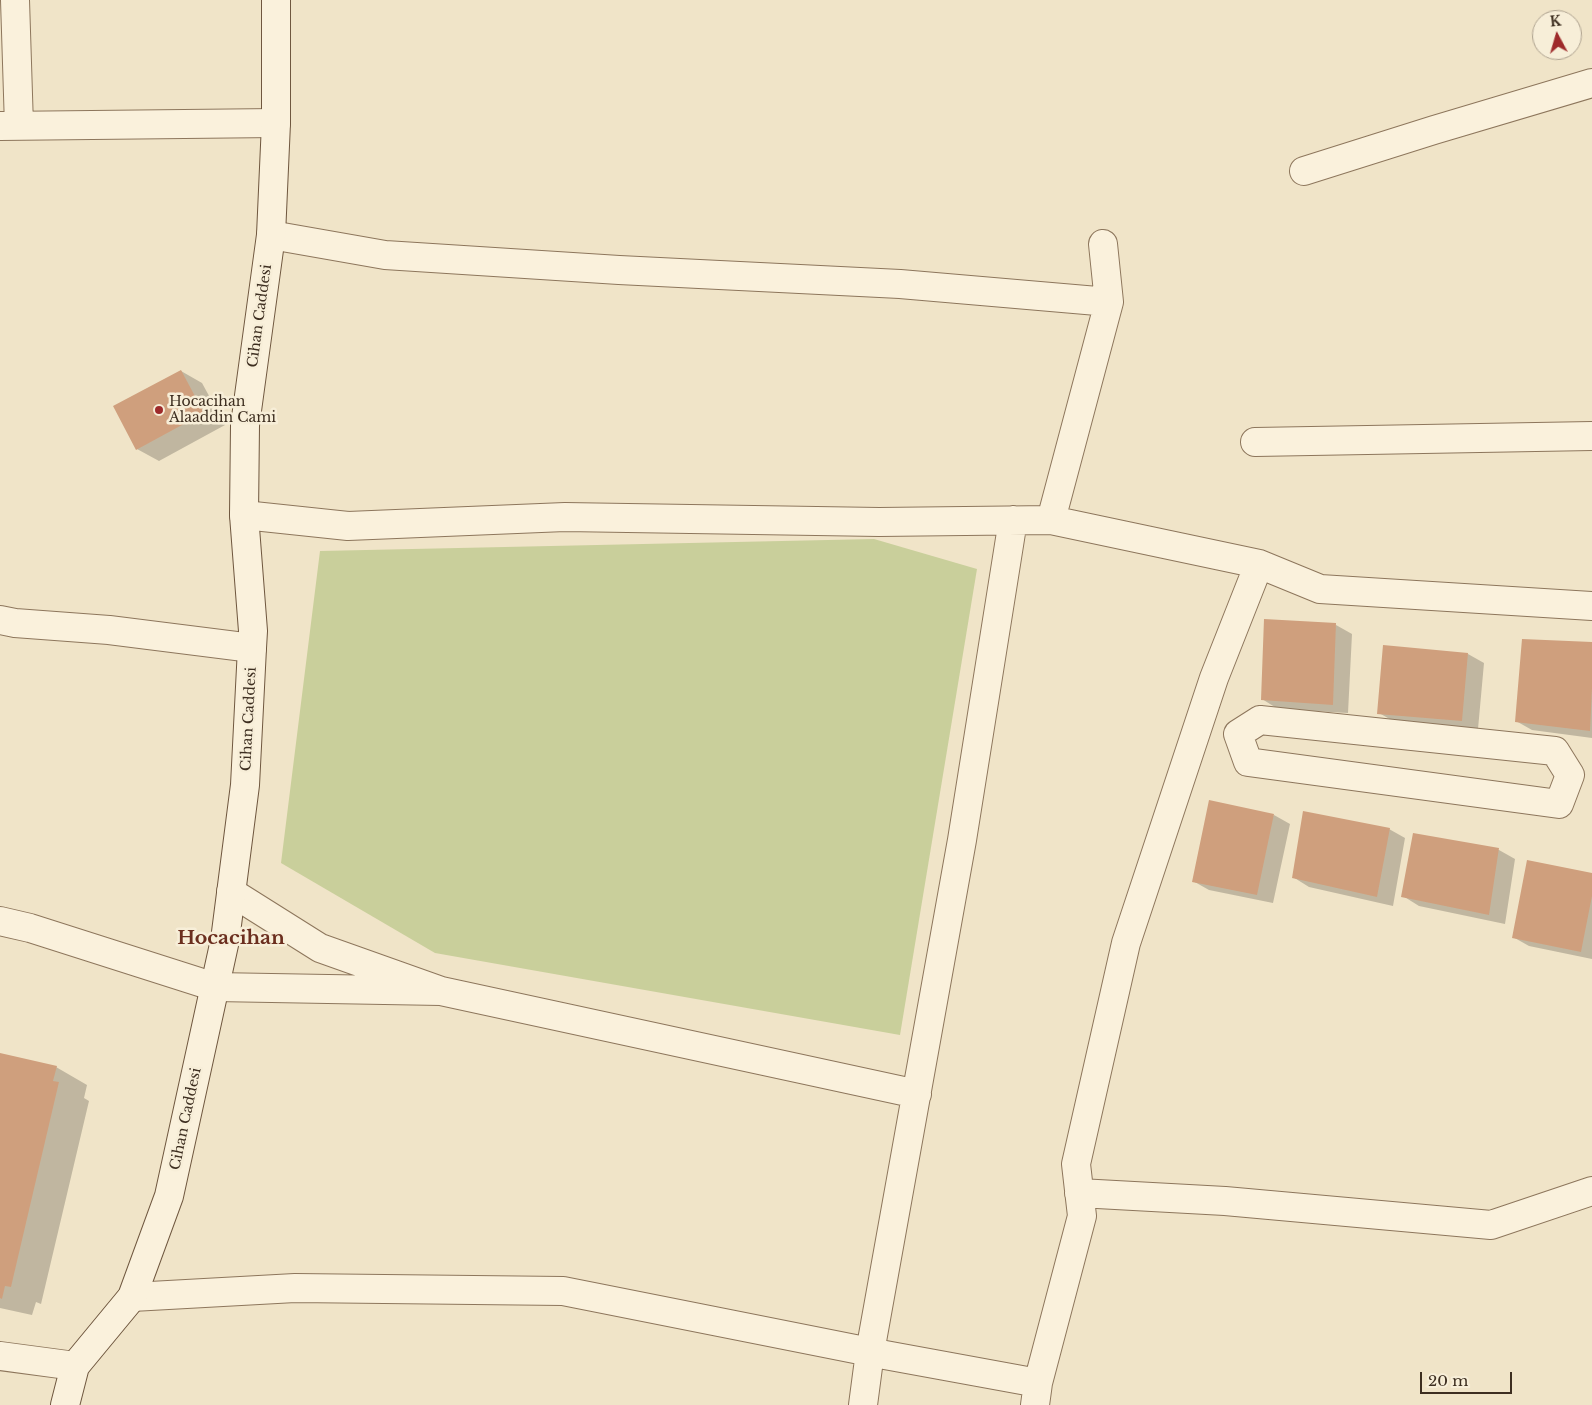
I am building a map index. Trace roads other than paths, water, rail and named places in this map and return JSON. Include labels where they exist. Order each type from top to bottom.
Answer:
[{"type":"street","points":[[15,0],[9,126],[276,123]]},
{"type":"street","name":"Cihan Caddesi","points":[[65,1405],[75,1366],[132,1297],[169,1196],[225,940],[245,785],[253,631],[244,515],[245,425],[271,236],[276,123],[276,0]]},
{"type":"street","points":[[1304,171],[1592,83]]},
{"type":"street","points":[[271,236],[385,254],[619,270],[900,284],[1109,302]]},
{"type":"street","points":[[1051,520],[1109,302],[1103,244]]},
{"type":"street","points":[[1255,442],[1592,436]]},
{"type":"street","points":[[244,515],[348,526],[565,517],[879,522],[1051,520],[1259,564],[1320,589],[1592,606]]},
{"type":"street","points":[[863,1405],[870,1352],[962,840],[1012,520]]},
{"type":"street","points":[[132,1297],[295,1288],[563,1291],[870,1352],[1037,1394],[1082,1216],[1076,1164],[1126,944],[1214,678],[1259,564]]},
{"type":"street","points":[[0,620],[109,630],[252,648]]},
{"type":"street","points":[[1198,726],[1238,734],[1260,720],[1555,752],[1581,775],[1560,804],[1248,762],[1238,734]]},
{"type":"street","points":[[231,892],[320,948],[441,991],[916,1094]]},
{"type":"street","points":[[0,921],[30,928],[215,988],[441,991]]},
{"type":"street","points":[[1079,1193],[1225,1201],[1491,1225],[1592,1191]]},
{"type":"street","points":[[0,1356],[75,1366]]},
{"type":"place","name":"Hocacihan Alaaddin Cami","points":[[159,410]]},
{"type":"district","name":"Hocacihan","points":[[231,939]]}]
